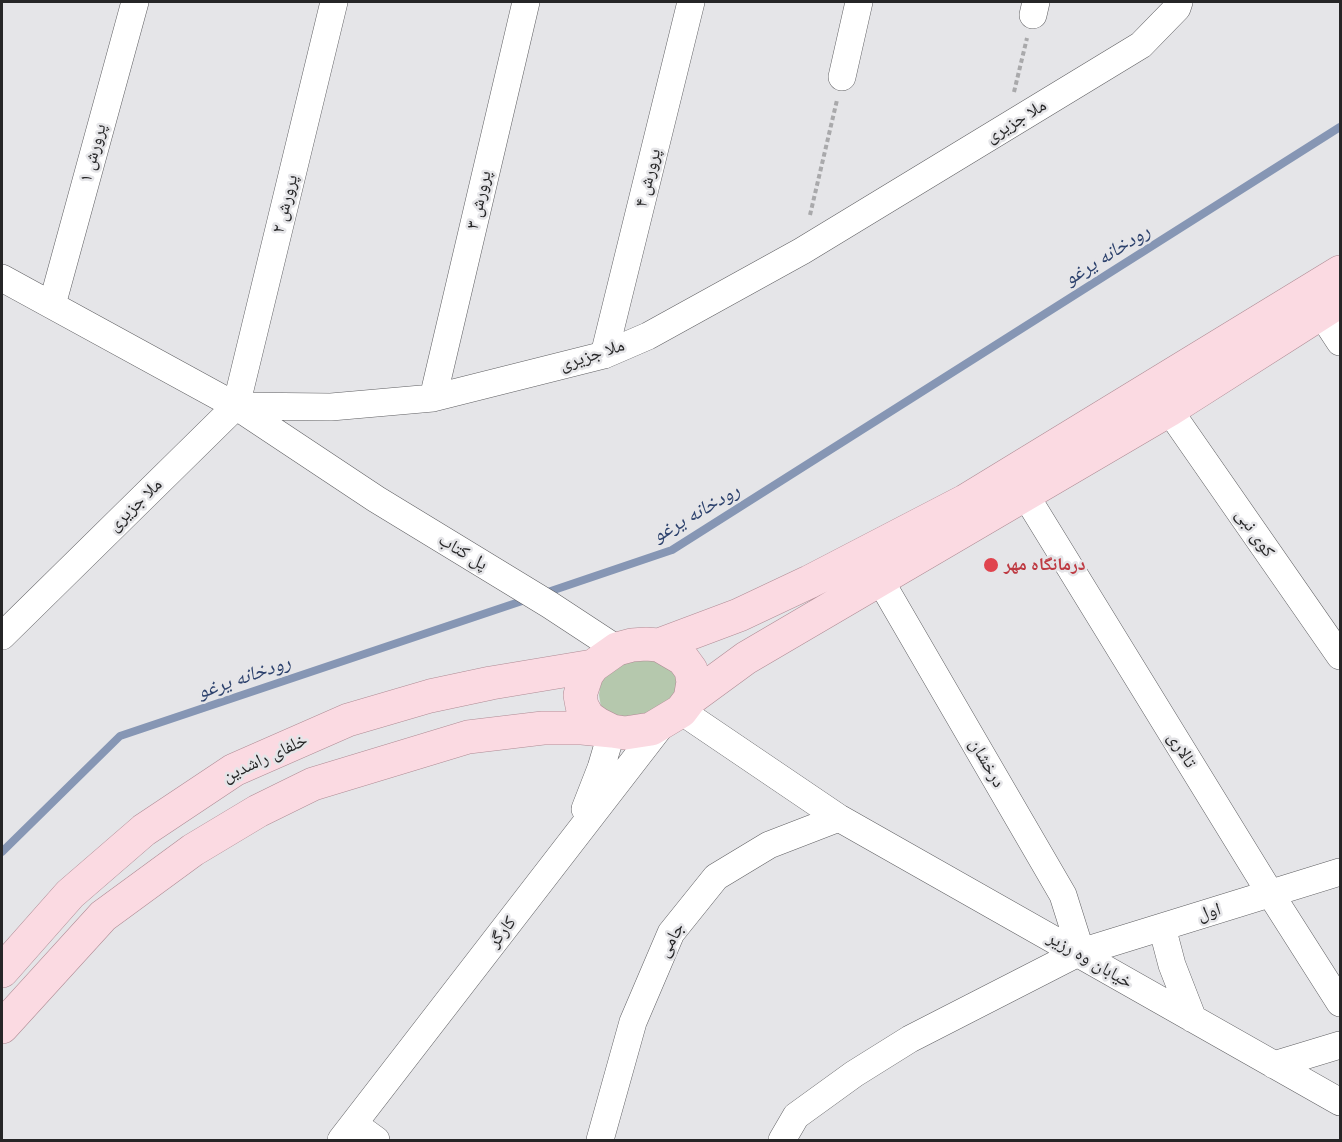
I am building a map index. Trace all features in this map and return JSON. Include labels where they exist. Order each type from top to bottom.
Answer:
[{"type":"main road","points":[[612,731],[588,717],[582,706],[580,695],[582,684],[605,657],[633,645],[659,645],[739,615],[809,582],[965,501],[1341,272]]},
{"type":"main road","points":[[2,1028],[103,916],[193,850],[258,811],[313,784],[468,737],[543,728],[640,732],[678,711],[746,658],[1026,496],[1169,410],[1331,307]]},
{"type":"main road","points":[[659,645],[683,659],[692,670],[693,682],[678,711]]},
{"type":"main road","name":"خلفای راشدین","points":[[2,971],[78,887],[144,830],[234,770],[348,720],[430,696],[605,657]]},
{"type":"street","name":"پرورش ۱","points":[[52,305],[135,2]]},
{"type":"street","name":"پرورش ۲","points":[[236,406],[334,2]]},
{"type":"street","name":"پرورش ۳","points":[[433,398],[526,2]]},
{"type":"street","name":"پرورش ۴","points":[[604,355],[691,2]]},
{"type":"street","points":[[842,77],[859,2]]},
{"type":"street","name":"ملا جزیری","points":[[7,623],[236,406],[331,407],[433,398],[604,355],[648,336],[802,251],[1141,45],[1177,8],[1179,2]]},
{"type":"street","name":"پل کتاب","points":[[2,278],[236,406],[376,499],[550,605],[605,657]]},
{"type":"street","points":[[1331,307],[1341,342]]},
{"type":"street","name":"کوی نبی","points":[[1169,410],[1341,656]]},
{"type":"street","name":"تالاری","points":[[1026,496],[1270,893],[1341,1003]]},
{"type":"street","name":"درخشان","points":[[880,580],[1063,895],[1079,952]]},
{"type":"street","name":"خیابان وه رزیر","points":[[678,711],[839,818],[1341,1102]]},
{"type":"street","name":"کارگر","points":[[348,1132],[573,838],[678,711]]},
{"type":"street","points":[[573,838],[601,768],[612,731]]},
{"type":"street","name":"جامی","points":[[600,1140],[633,1022],[671,933],[716,877],[770,845],[839,818]]},
{"type":"street","name":"اول","points":[[782,1140],[796,1116],[863,1068],[910,1039],[1079,952],[1341,872]]},
{"type":"street","points":[[1162,927],[1172,965],[1193,1018]]},
{"type":"street","points":[[1274,1065],[1341,1045]]},
{"type":"street","points":[[348,1132],[376,1140]]},
{"type":"path","points":[[1005,128],[1034,8]]},
{"type":"path","points":[[802,251],[842,77]]},
{"type":"green space","points":[[635,658],[659,660],[677,668],[681,688],[667,707],[644,718],[621,720],[601,707],[599,695],[601,682],[614,666]]},
{"type":"waterway","name":"رودخانه یرغو","points":[[545,593],[672,550],[1340,127]]},
{"type":"waterway","name":"رودخانه یرغو","points":[[2,852],[120,736],[528,599]]},
{"type":"place","name":"درمانگاه مهر","points":[[991,565]]}]
